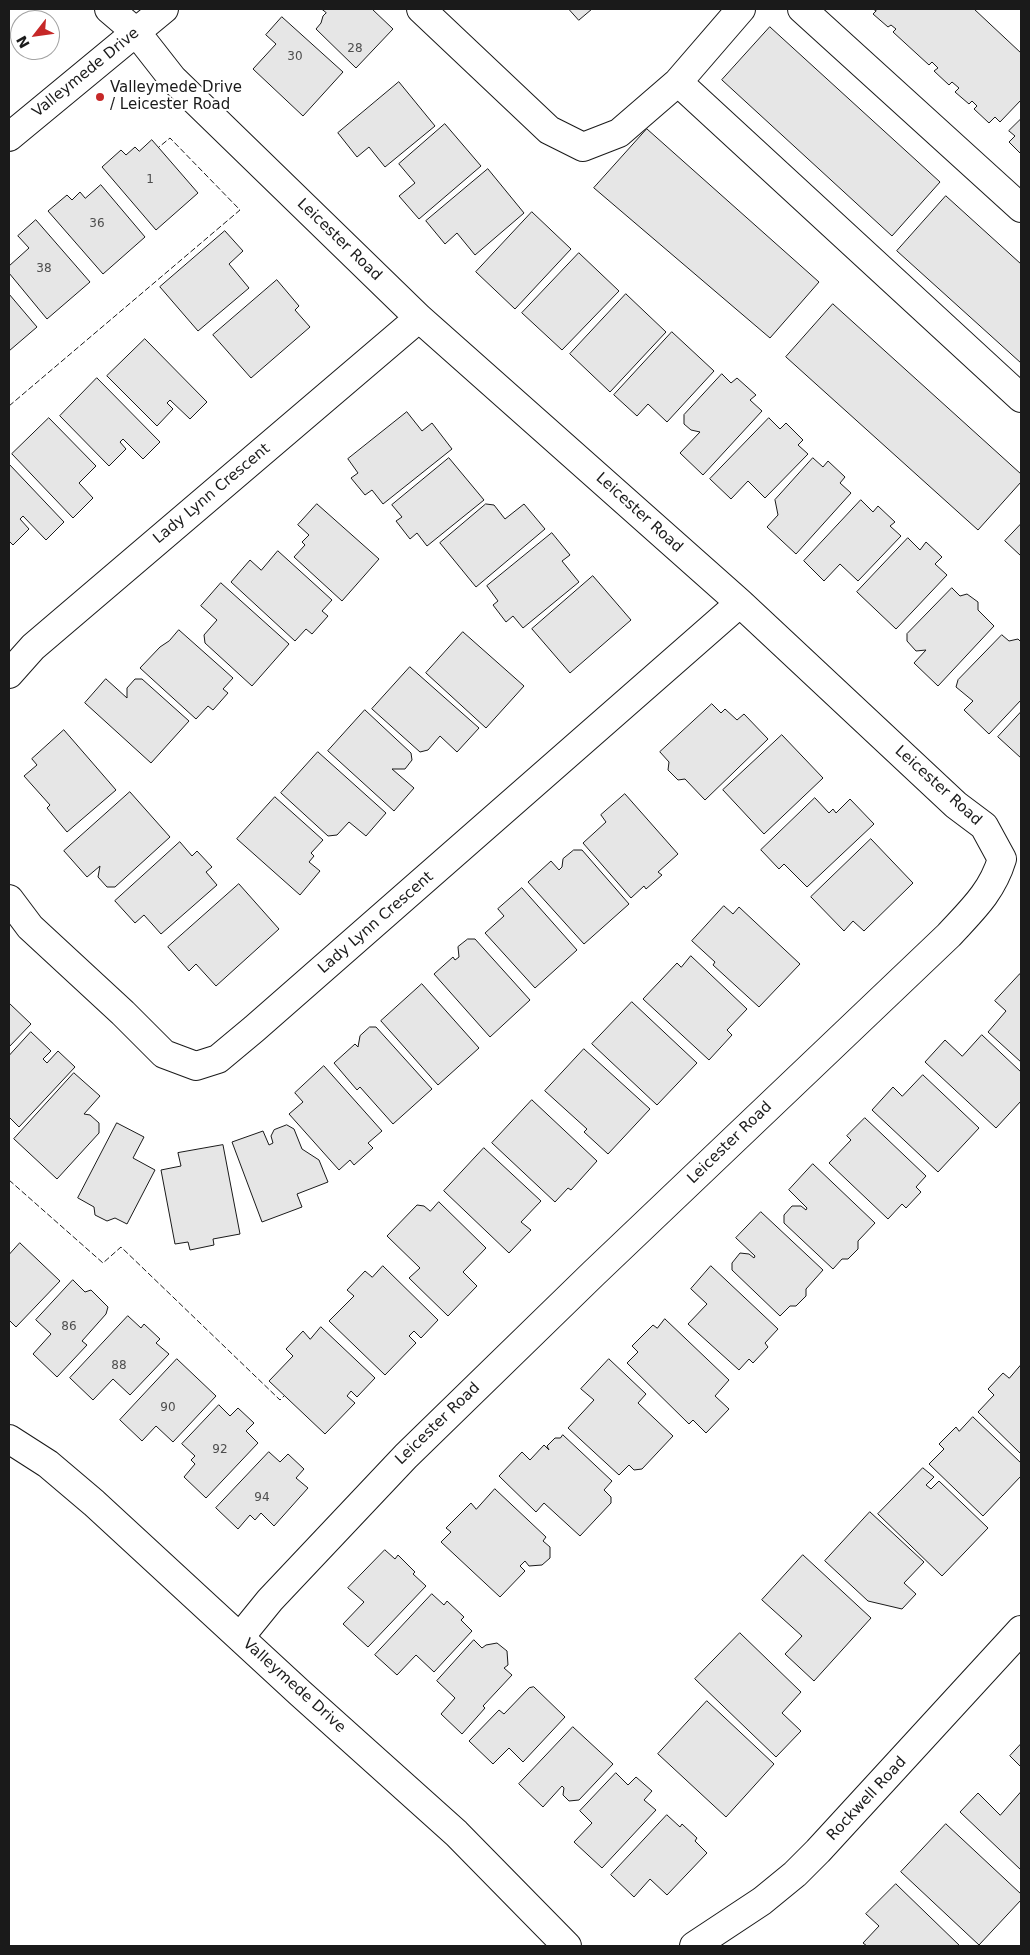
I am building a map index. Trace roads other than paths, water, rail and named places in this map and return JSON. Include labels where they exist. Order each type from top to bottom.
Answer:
[{"type":"street","name":"Leicester Road","points":[[109,9],[136,32],[172,78],[420,318],[740,603],[956,805],[984,826],[1002,859],[997,877],[979,903],[950,935],[594,1273],[406,1456],[270,1600],[240,1637]]},
{"type":"street","name":"Valleymede Drive","points":[[9,137],[164,9]]},
{"type":"street","points":[[421,9],[549,130],[583,147],[619,133],[678,82],[741,9]]},
{"type":"street","points":[[802,9],[1021,208]]},
{"type":"street","points":[[678,82],[1021,398]]},
{"type":"street","name":"Lady Lynn Crescent","points":[[9,674],[33,647],[420,318]]},
{"type":"street","name":"Lady Lynn Crescent","points":[[9,899],[30,927],[123,1013],[164,1054],[196,1066],[218,1059],[740,603]]},
{"type":"street","name":"Valleymede Drive","points":[[9,1439],[54,1470],[456,1833],[567,1946]]},
{"type":"street","name":"Rockwell Road","points":[[694,1946],[762,1901],[795,1874],[1021,1630]]},
{"type":"place","name":"Valleymede Drive / Leicester Road","points":[[100,97]]}]
